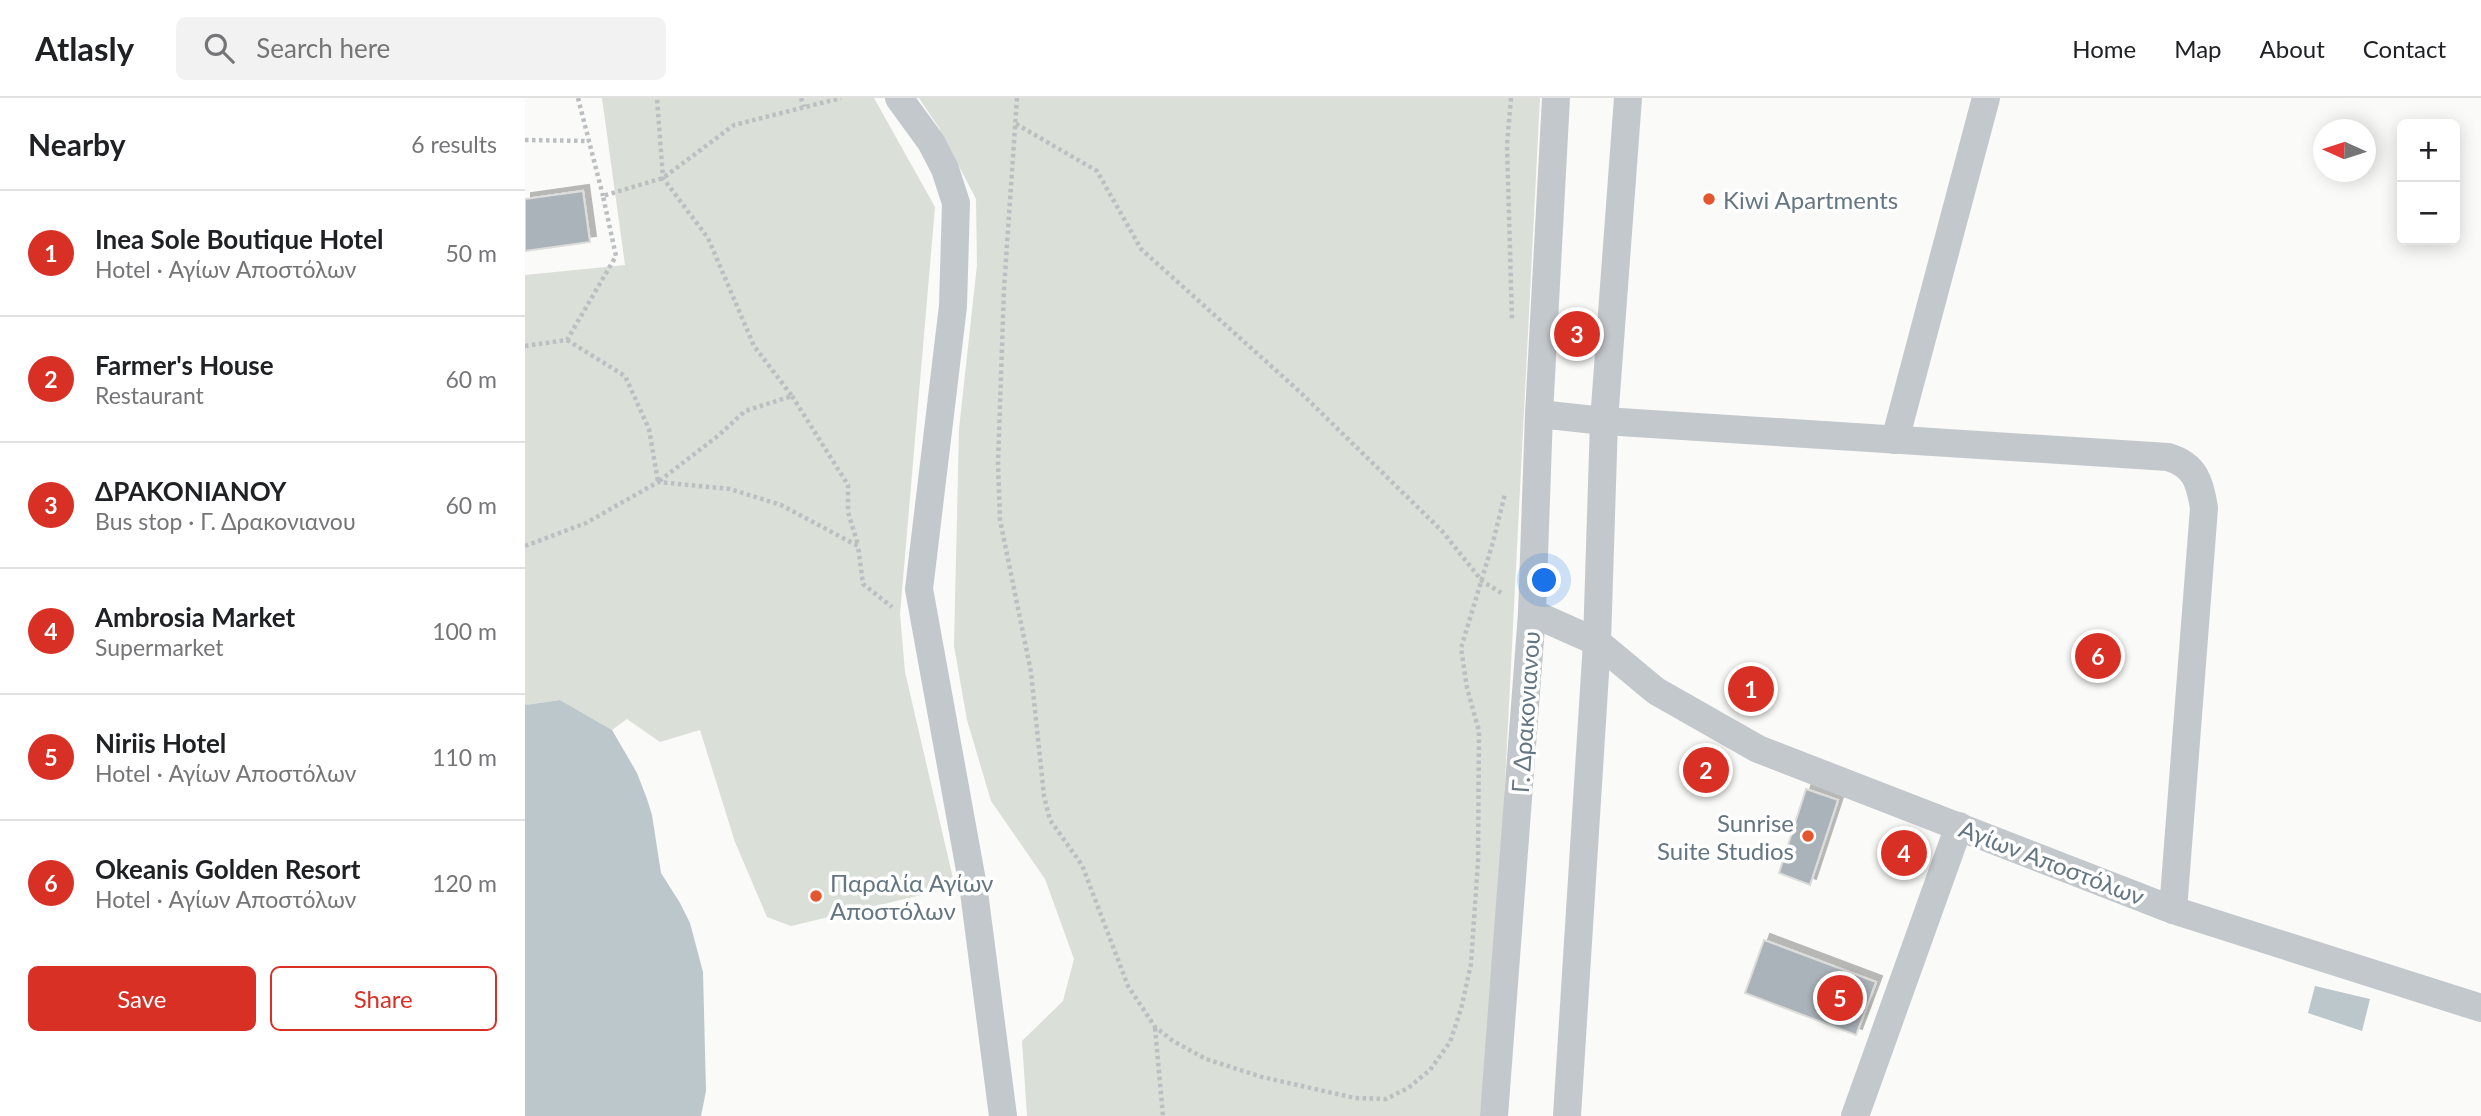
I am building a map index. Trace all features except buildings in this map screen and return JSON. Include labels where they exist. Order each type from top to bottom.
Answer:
[{"type":"street","points":[[899,98],[931,142],[945,169],[956,203],[953,306],[919,589],[974,892],[1003,1116]]},
{"type":"street","name":"Γ. Δρακονιανου","points":[[1494,1116],[1532,613],[1539,414],[1556,98]]},
{"type":"street","points":[[1567,1116],[1597,642],[1604,421],[1628,98]]},
{"type":"street","points":[[1895,440],[1986,98]]},
{"type":"street","points":[[1539,414],[1604,421],[2168,457],[2182,461],[2200,487],[2204,508],[2173,909]]},
{"type":"street","name":"Αγίων Αποστόλων","points":[[1532,613],[1597,642],[1656,691],[1758,749],[2173,909],[2481,1008]]},
{"type":"street","points":[[1855,1116],[1959,826]]},
{"type":"path","points":[[567,340],[616,256],[578,98]]},
{"type":"path","points":[[657,98],[663,178],[708,238],[754,346],[792,396],[848,485],[848,512],[858,546],[863,584],[927,633]]},
{"type":"path","points":[[801,98],[804,107]]},
{"type":"path","points":[[603,196],[663,178],[734,125],[841,98]]},
{"type":"path","points":[[1017,98],[1004,289],[998,463],[1000,520],[1031,672],[1044,796],[1050,820],[1082,865],[1128,986],[1155,1027],[1173,1041],[1206,1059],[1262,1077],[1355,1098],[1386,1099],[1408,1088],[1430,1070],[1450,1042],[1471,964],[1478,861],[1479,731],[1467,688],[1461,648],[1505,492]]},
{"type":"path","points":[[1511,98],[1507,145],[1513,330]]},
{"type":"path","points":[[1016,124],[1097,171],[1141,249],[1300,392],[1442,531],[1482,580],[1532,613]]},
{"type":"path","points":[[525,140],[589,141]]},
{"type":"path","points":[[525,346],[567,340],[625,376],[649,429],[658,482]]},
{"type":"path","points":[[525,547],[586,523],[658,482],[719,435],[745,411],[792,396]]},
{"type":"path","points":[[658,482],[730,489],[781,505],[858,546]]},
{"type":"path","points":[[1155,1027],[1163,1116]]},
{"type":"shaded area","points":[[602,98],[874,98],[935,207],[900,614],[905,672],[955,887],[791,926],[767,917],[735,842],[700,730],[660,742],[627,719],[612,730],[560,700],[525,705],[525,275],[625,265]]},
{"type":"shaded area","points":[[919,98],[1540,98],[1497,939],[1480,1116],[1027,1116],[1022,1041],[1063,1001],[1074,959],[1045,879],[991,801],[967,720],[954,646],[959,429],[977,265],[976,199],[939,128]]},
{"type":"shaded area","points":[[560,700],[612,730],[637,773],[647,799],[661,873],[690,923],[703,972],[706,1091],[701,1116],[525,1116],[525,705]]},
{"type":"shaded area","points":[[2315,986],[2370,999],[2362,1031],[2308,1013]]},
{"type":"place","name":"Kiwi Apartments","points":[[1709,199]]},
{"type":"place","name":"ΔΡΑΚΟΝΙΑΝΟΥ","points":[[1577,334]]},
{"type":"place","name":"Okeanis Golden Resort","points":[[2098,656]]},
{"type":"place","name":"Inea Sole Boutique Hotel","points":[[1751,689]]},
{"type":"place","name":"Farmer's House","points":[[1706,770]]},
{"type":"place","name":"Sunrise Suite Studios","points":[[1808,836]]},
{"type":"place","name":"Ambrosia Market","points":[[1904,853]]},
{"type":"place","name":"Παραλία Αγίων Αποστόλων","points":[[816,896]]},
{"type":"place","name":"Niriis Hotel","points":[[1840,998]]}]
